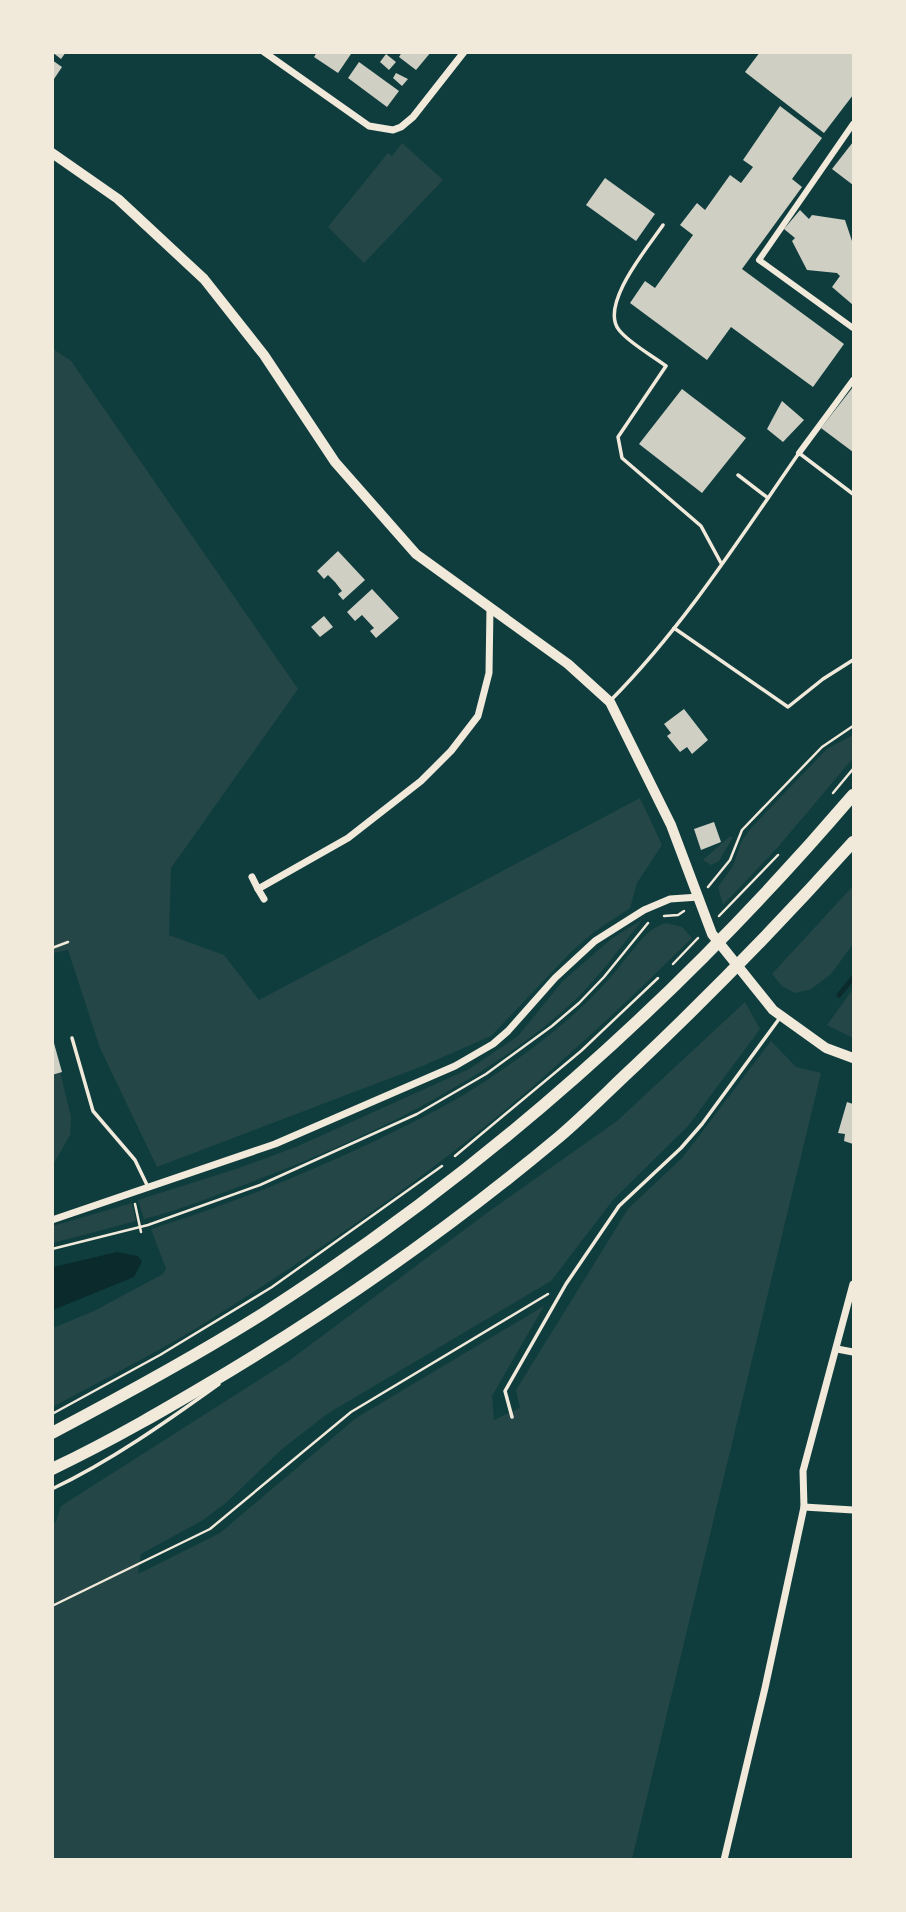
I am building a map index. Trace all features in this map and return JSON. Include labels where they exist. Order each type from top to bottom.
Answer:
[{"type":"highway","points":[[52,1433],[149,1381],[263,1313],[400,1219],[472,1165],[610,1049],[673,989],[785,873],[853,795]]},
{"type":"highway","points":[[52,1469],[175,1404],[292,1332],[423,1244],[489,1193],[561,1135],[687,1017],[853,842]]},
{"type":"main road","points":[[52,153],[117,199],[201,276],[264,355],[344,473],[416,554],[568,664],[610,702],[666,814],[712,934],[773,1010],[826,1048],[853,1058]]},
{"type":"street","points":[[264,52],[362,121],[376,128],[393,130],[408,123],[464,52]]},
{"type":"street","points":[[853,124],[760,260],[853,327]]},
{"type":"street","points":[[799,453],[853,380]]},
{"type":"street","points":[[258,888],[348,838],[421,781],[452,751],[478,716],[489,673],[489,608]]},
{"type":"street","points":[[253,877],[264,899]]},
{"type":"street","points":[[52,1220],[275,1144],[455,1066],[508,1031],[555,978],[595,941],[644,910],[670,899],[699,897]]},
{"type":"street","points":[[724,1860],[804,1507],[803,1471],[853,1284]]},
{"type":"street","points":[[837,1349],[853,1352]]},
{"type":"street","points":[[804,1507],[853,1510]]},
{"type":"lane","points":[[663,225],[624,283],[615,301],[614,318],[619,330],[666,366],[618,437],[622,458],[701,526],[721,564]]},
{"type":"lane","points":[[610,702],[674,628],[799,453],[853,494]]},
{"type":"lane","points":[[738,475],[768,499]]},
{"type":"lane","points":[[674,628],[788,707],[823,679],[853,660]]},
{"type":"lane","points":[[512,1417],[505,1391],[566,1284],[619,1206],[681,1148],[702,1124],[781,1016]]},
{"type":"lane","points":[[72,1038],[93,1111],[135,1160],[148,1189]]},
{"type":"lane","points":[[52,1489],[72,1480],[180,1412],[292,1332]]},
{"type":"path","points":[[699,897],[730,860],[742,830],[822,747],[853,726]]},
{"type":"path","points":[[713,923],[780,853]]},
{"type":"path","points":[[52,1414],[272,1287],[446,1163],[580,1051],[665,972],[703,932]]},
{"type":"path","points":[[52,948],[68,942]]},
{"type":"path","points":[[132,1194],[141,1232]]},
{"type":"path","points":[[52,1606],[210,1529],[351,1412],[566,1284]]},
{"type":"shaded area","points":[[402,143],[443,180],[364,263],[328,227],[388,153],[392,156]]},
{"type":"shaded area","points":[[52,348],[71,361],[298,689],[171,868],[169,935],[224,955],[259,1000],[640,798],[662,845],[637,883],[630,908],[594,932],[572,951],[491,1036],[420,1067],[157,1167],[100,1048],[68,950],[53,953]]},
{"type":"shaded area","points":[[853,735],[853,758],[778,847],[723,905],[718,887],[733,866],[741,842],[752,827],[827,749]]},
{"type":"shaded area","points":[[729,837],[733,837],[719,861],[711,865],[703,860]]},
{"type":"shaded area","points":[[853,886],[853,944],[831,974],[811,989],[795,993],[782,986],[772,974]]},
{"type":"shaded area","points":[[642,920],[573,1002],[501,1059],[461,1084],[377,1129],[334,1148],[210,1198],[144,1219],[138,1200],[296,1147],[469,1069],[518,1036],[563,981],[611,939]]},
{"type":"shaded area","points":[[666,923],[682,927],[692,938],[567,1057],[453,1152],[309,1256],[234,1304],[179,1338],[53,1407],[53,1328],[94,1311],[163,1274],[166,1269],[151,1229],[237,1200],[321,1165],[407,1126],[465,1094],[511,1064],[563,1024],[595,994],[648,934]]},
{"type":"shaded area","points":[[853,989],[853,1038],[827,1025]]},
{"type":"shaded area","points":[[745,1002],[760,1029],[688,1126],[613,1200],[551,1281],[327,1414],[282,1449],[227,1502],[203,1520],[141,1554],[138,1574],[220,1533],[356,1418],[544,1306],[492,1396],[494,1420],[520,1408],[516,1390],[628,1209],[683,1157],[771,1041],[796,1067],[821,1073],[632,1859],[53,1859],[52,1524],[56,1522],[61,1506],[290,1360],[491,1210],[617,1121]]},
{"type":"shaded area","points":[[52,1038],[71,1117],[70,1135],[53,1165]]},
{"type":"shaded area","points":[[132,1203],[136,1221],[53,1243],[53,1226]]},
{"type":"shaded area","points":[[117,1252],[138,1256],[142,1262],[134,1277],[53,1310],[53,1267]]},
{"type":"building","points":[[52,52],[66,52],[61,59]]},
{"type":"building","points":[[317,52],[351,54],[338,73],[314,57]]},
{"type":"building","points":[[402,52],[431,52],[416,70],[399,57]]},
{"type":"building","points":[[760,52],[853,52],[853,95],[824,133],[745,72]]},
{"type":"building","points":[[386,54],[396,62],[389,70],[380,62]]},
{"type":"building","points":[[52,60],[62,67],[52,82]]},
{"type":"building","points":[[359,62],[399,91],[387,107],[348,78]]},
{"type":"building","points":[[396,73],[408,79],[402,86],[393,78]]},
{"type":"building","points":[[780,106],[822,138],[792,179],[802,187],[742,269],[844,344],[813,387],[731,327],[707,360],[630,303],[645,281],[655,288],[693,235],[680,225],[697,203],[705,210],[730,175],[741,183],[753,167],[743,160]]},
{"type":"building","points":[[853,142],[853,185],[832,169]]},
{"type":"building","points":[[605,178],[655,214],[636,241],[586,205]]},
{"type":"building","points":[[800,210],[809,219],[812,215],[845,220],[853,244],[853,305],[832,287],[840,276],[837,273],[807,270],[792,241],[795,238],[784,229]]},
{"type":"building","points":[[853,387],[853,452],[821,428]]},
{"type":"building","points":[[682,389],[746,438],[702,493],[639,444]]},
{"type":"building","points":[[782,401],[804,420],[783,442],[767,429]]},
{"type":"building","points":[[338,551],[365,580],[343,600],[338,594],[342,591],[335,582],[328,575],[324,579],[317,571]]},
{"type":"building","points":[[372,589],[399,618],[376,638],[370,631],[374,628],[362,615],[355,621],[347,612]]},
{"type":"building","points":[[324,616],[333,627],[320,637],[311,627]]},
{"type":"building","points":[[684,709],[708,740],[692,754],[687,747],[680,752],[667,736],[671,733],[664,724]]},
{"type":"building","points":[[714,822],[721,842],[701,850],[694,829]]},
{"type":"building","points":[[52,1036],[62,1072],[52,1075]]},
{"type":"building","points":[[847,1102],[853,1104],[853,1144],[844,1141],[845,1134],[838,1133]]},
{"type":"waterway","points":[[839,995],[853,978]]}]
